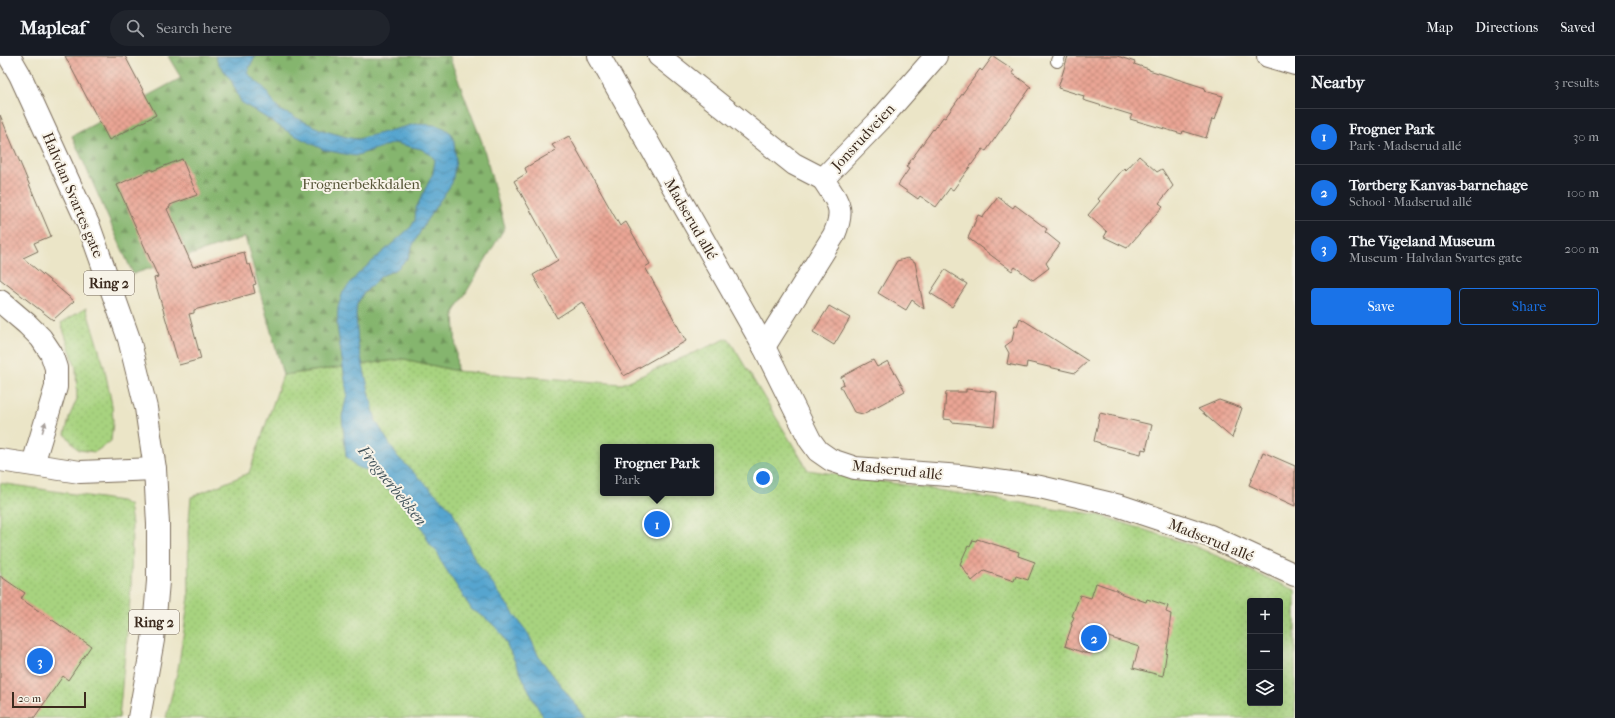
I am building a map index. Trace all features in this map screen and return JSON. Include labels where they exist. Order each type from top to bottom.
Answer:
[{"type":"street","name":"Halvdan Svartes gate","points":[[9,56],[20,75],[89,226],[128,339],[146,408],[155,469],[158,524],[158,581],[153,640],[139,718]]},
{"type":"street","name":"Madserud allé","points":[[599,56],[764,347],[810,440],[818,451],[831,460],[855,468],[961,476],[1040,488],[1120,506],[1210,536],[1295,575]]},
{"type":"street","points":[[659,56],[794,164],[823,179]]},
{"type":"street","name":"Jonsrudveien","points":[[764,347],[834,235],[840,221],[839,205],[823,179],[880,120],[936,56]]},
{"type":"street","points":[[1268,56],[1295,64]]},
{"type":"street","points":[[0,301],[41,338],[51,353],[56,368],[56,387],[33,464]]},
{"type":"street","points":[[0,460],[80,472],[155,469]]},
{"type":"green space","name":"Frognerbekkdalen","points":[[168,56],[449,56],[482,142],[505,227],[454,313],[457,371],[404,359],[283,375],[245,237],[133,274],[72,136],[181,78]]},
{"type":"green space","points":[[86,308],[104,366],[112,405],[113,422],[111,441],[95,452],[78,450],[65,434],[70,415],[77,399],[76,368],[61,323]]},
{"type":"green space","points":[[728,338],[808,470],[1099,515],[1194,546],[1295,590],[1295,718],[166,718],[178,669],[189,597],[188,532],[191,497],[249,473],[283,375],[404,359],[457,371],[622,384]]},
{"type":"green space","points":[[0,483],[121,501],[129,505],[132,524],[131,588],[119,718],[0,718]]},
{"type":"water","name":"Frognerbekken","points":[[215,56],[255,56],[247,73],[265,89],[276,106],[280,110],[322,130],[358,139],[415,124],[434,125],[444,128],[451,133],[454,141],[456,161],[452,183],[426,221],[412,247],[408,258],[397,269],[381,276],[363,294],[357,304],[356,315],[358,344],[376,421],[397,456],[452,510],[474,558],[529,635],[539,657],[586,718],[544,718],[534,701],[502,635],[488,621],[472,610],[440,560],[438,553],[430,545],[420,524],[394,494],[368,471],[357,467],[346,456],[342,417],[347,394],[337,326],[338,307],[343,292],[358,274],[411,227],[415,220],[416,208],[433,173],[435,160],[431,155],[421,149],[394,143],[355,156],[324,150],[290,133],[241,102],[231,80],[218,63]]},
{"type":"building","points":[[65,56],[125,56],[156,115],[109,140]]},
{"type":"building","points":[[993,56],[1014,70],[1012,73],[1031,87],[986,151],[983,149],[953,190],[950,188],[936,207],[920,196],[918,199],[898,185],[909,169],[906,167],[933,129],[934,130],[943,117],[945,118],[980,69],[982,71]]},
{"type":"building","points":[[1068,56],[1117,56],[1135,62],[1134,64],[1149,70],[1205,88],[1204,91],[1223,96],[1215,120],[1212,119],[1206,138],[1183,131],[1182,134],[1130,119],[1132,115],[1083,100],[1084,96],[1058,88]]},
{"type":"building","points":[[0,115],[51,236],[34,243],[38,251],[23,258],[74,301],[53,320],[0,279]]},
{"type":"building","points":[[569,136],[620,226],[626,222],[650,264],[645,267],[686,341],[624,376],[582,302],[557,318],[533,275],[558,260],[514,181],[527,173],[525,168],[556,150],[552,145]]},
{"type":"building","points":[[1139,156],[1157,172],[1162,169],[1173,186],[1159,203],[1163,206],[1127,248],[1104,237],[1107,232],[1088,215],[1100,201],[1098,199],[1124,168],[1126,170]]},
{"type":"building","points":[[182,159],[197,195],[170,205],[167,209],[193,267],[244,252],[247,265],[250,264],[256,284],[253,285],[255,293],[194,310],[194,313],[189,314],[201,359],[179,365],[154,278],[158,277],[117,185],[152,169],[152,171]]},
{"type":"building","points":[[998,197],[1013,208],[1015,205],[1047,229],[1045,232],[1060,244],[1046,263],[1049,268],[1033,280],[1015,267],[1012,271],[968,238],[978,215],[983,217]]},
{"type":"building","points":[[908,258],[915,262],[924,309],[912,300],[906,310],[878,293],[897,261]]},
{"type":"building","points":[[945,270],[967,284],[952,307],[930,293]]},
{"type":"building","points":[[829,306],[850,318],[834,345],[813,332]]},
{"type":"building","points":[[1020,318],[1088,361],[1075,373],[1027,362],[1026,368],[1007,364],[1009,353],[1005,346],[1012,341],[1015,325],[1017,326]]},
{"type":"building","points":[[873,360],[877,367],[888,361],[905,391],[863,414],[854,412],[840,386],[844,384],[841,377]]},
{"type":"building","points":[[966,389],[997,392],[994,426],[952,422],[952,420],[944,419],[946,392],[966,392]]},
{"type":"building","points":[[1219,400],[1242,408],[1232,438],[1198,409]]},
{"type":"building","points":[[1100,413],[1152,425],[1146,450],[1142,449],[1141,454],[1100,444],[1094,441]]},
{"type":"building","points":[[1263,452],[1295,466],[1295,506],[1249,485]]},
{"type":"building","points":[[977,539],[1019,552],[1018,556],[1035,562],[1028,580],[1016,576],[1014,581],[984,571],[972,581],[960,564],[968,546],[970,547],[973,540],[976,541]]},
{"type":"building","points":[[0,576],[25,593],[21,599],[91,646],[68,680],[63,676],[34,718],[0,718]]},
{"type":"building","points":[[1096,583],[1146,602],[1147,599],[1168,606],[1166,612],[1171,614],[1170,630],[1163,676],[1133,668],[1139,647],[1099,634],[1092,653],[1084,653],[1065,646],[1074,617],[1072,616],[1080,595],[1091,598]]},
{"type":"place","name":"Frogner Park","points":[[657,524]]},
{"type":"place","name":"Tørtberg Kanvas-barnehage","points":[[1094,638]]},
{"type":"place","name":"The Vigeland Museum","points":[[40,661]]}]
